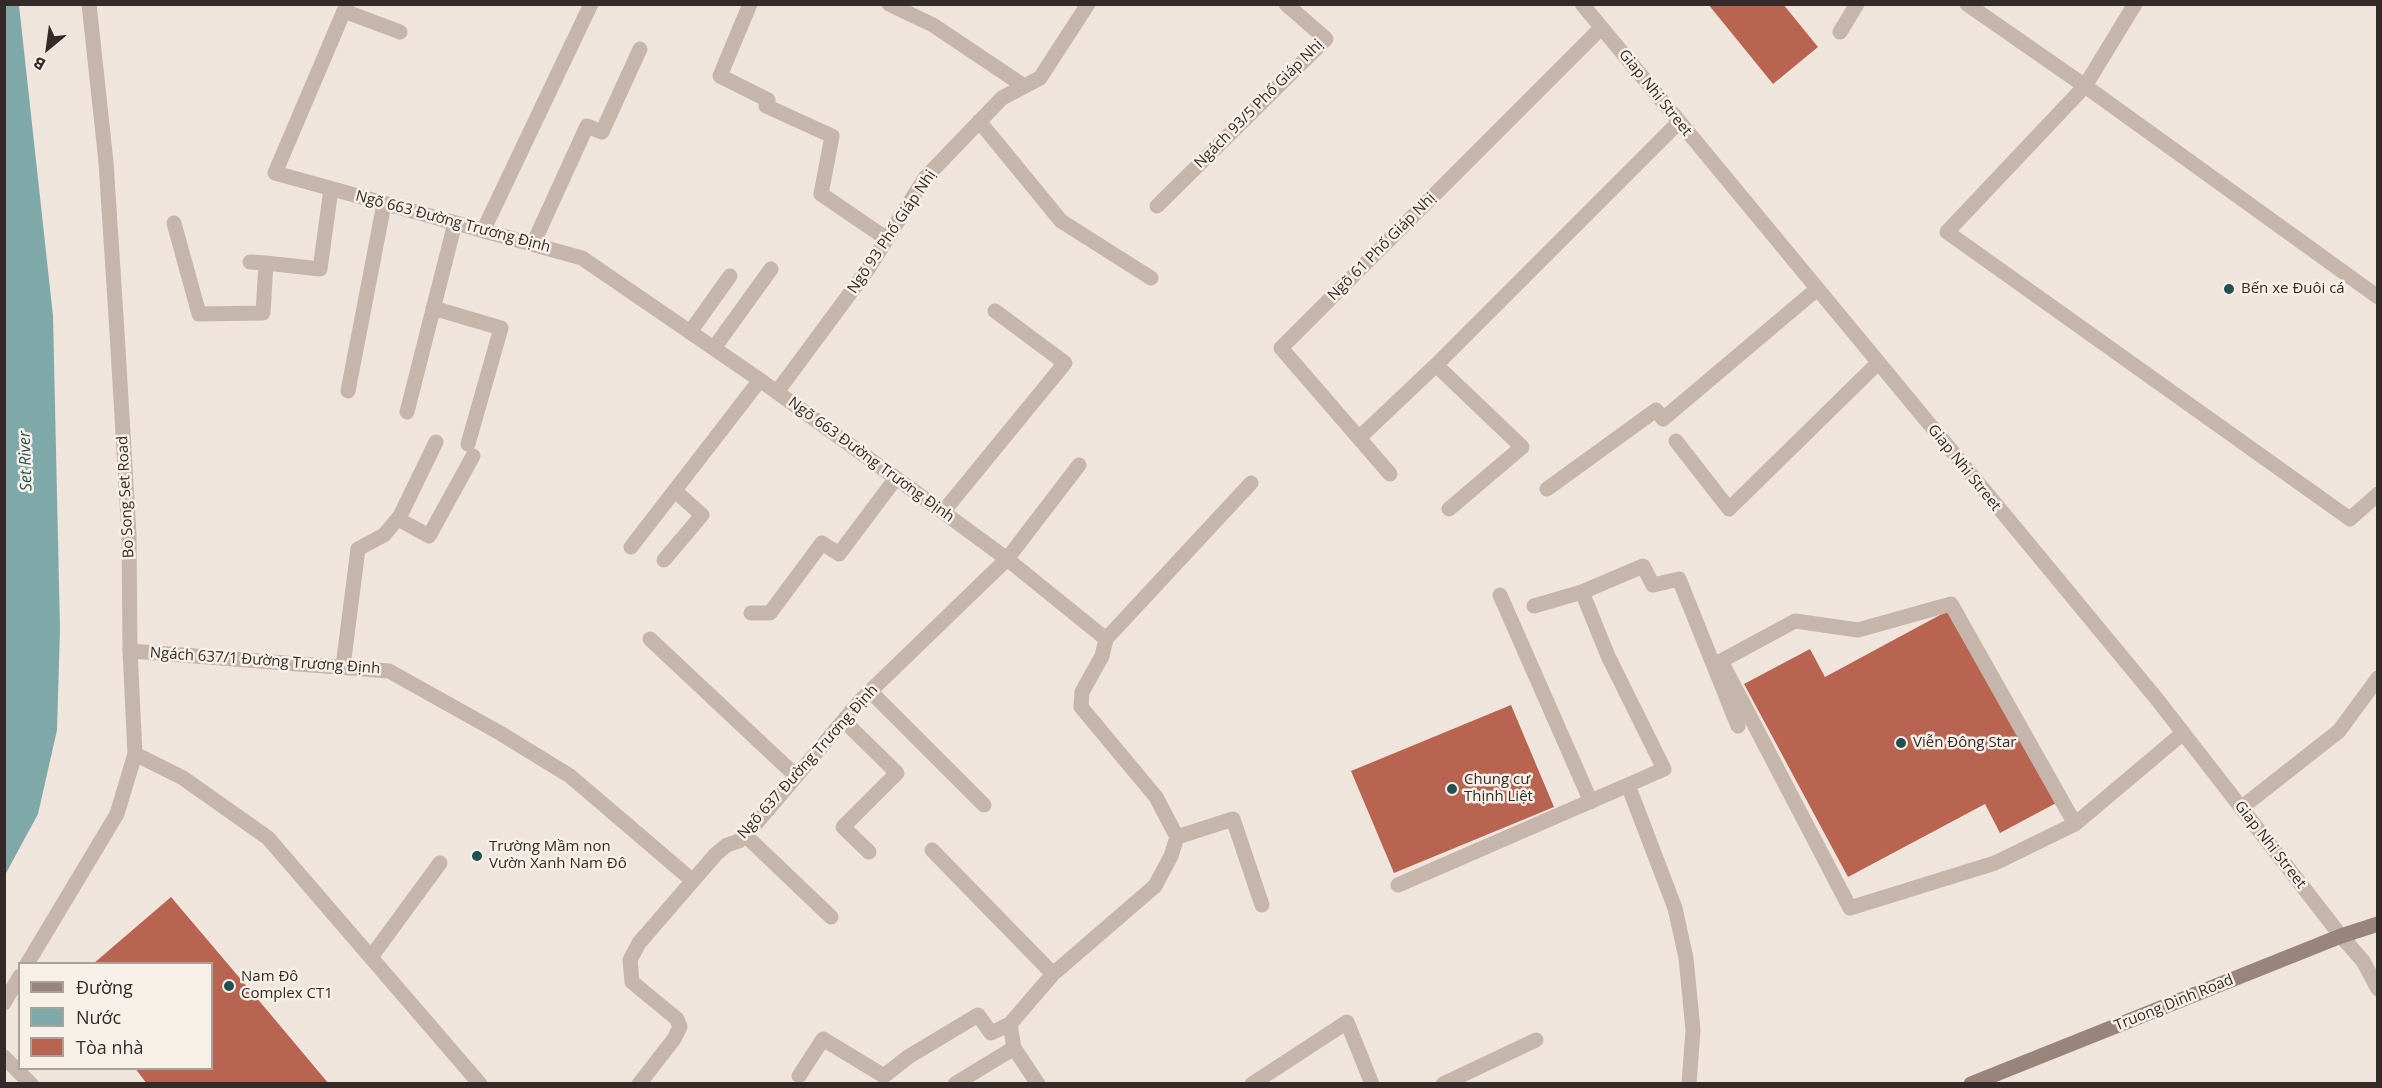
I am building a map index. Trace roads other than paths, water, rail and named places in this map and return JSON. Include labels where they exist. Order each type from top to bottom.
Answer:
[{"type":"main road","name":"Truong Dinh Road","points":[[1971,1083],[2341,936],[2378,924]]},
{"type":"street","name":"Bo Song Set Road","points":[[28,962],[117,814],[135,754],[130,651],[129,536],[118,343],[106,162],[89,4]]},
{"type":"street","points":[[483,231],[591,4]]},
{"type":"street","points":[[750,4],[720,76],[768,100],[766,106],[832,136],[821,194],[887,239]]},
{"type":"street","points":[[889,4],[933,25],[1024,86]]},
{"type":"street","name":"Ngõ 93 Phố Giáp Nhị","points":[[777,392],[868,269],[925,178],[1002,98],[1040,78],[1088,4]]},
{"type":"street","name":"Ngách 93/5 Phố Giáp Nhị","points":[[1157,207],[1326,39],[1286,4]]},
{"type":"street","name":"Giap Nhi Street","points":[[1582,4],[2183,733],[2363,961],[2378,989]]},
{"type":"street","points":[[1840,32],[1857,4]]},
{"type":"street","points":[[1967,4],[2378,297]]},
{"type":"street","points":[[2135,4],[2085,86],[1947,232],[2350,519],[2378,494]]},
{"type":"street","points":[[346,8],[400,32]]},
{"type":"street","name":"Ngõ 663 Đường Trương Định","points":[[346,8],[276,173],[582,258],[760,380],[943,512],[1106,639]]},
{"type":"street","name":"Ngõ 61 Phố Giáp Nhị","points":[[1390,474],[1281,348],[1601,28]]},
{"type":"street","points":[[533,244],[587,126],[602,132],[640,49]]},
{"type":"street","points":[[980,121],[1061,221],[1151,278]]},
{"type":"street","points":[[1360,437],[1436,365],[1679,122]]},
{"type":"street","points":[[250,262],[320,269],[332,189]]},
{"type":"street","points":[[348,391],[384,204]]},
{"type":"street","points":[[174,223],[199,314],[263,314],[266,263]]},
{"type":"street","points":[[407,412],[455,223]]},
{"type":"street","points":[[714,348],[771,269]]},
{"type":"street","points":[[690,332],[730,276]]},
{"type":"street","points":[[1547,489],[1656,410],[1663,419],[1817,289]]},
{"type":"street","points":[[398,519],[429,536],[470,450],[501,328],[434,308]]},
{"type":"street","points":[[943,512],[1065,363],[995,311]]},
{"type":"street","points":[[1676,441],[1729,509],[1878,363]]},
{"type":"street","points":[[1436,365],[1522,447],[1449,509]]},
{"type":"street","points":[[631,547],[760,380]]},
{"type":"street","points":[[343,666],[358,549],[384,536],[398,519],[436,442]]},
{"type":"street","name":"Ngõ 637 Đường Trương Định","points":[[639,1083],[681,1027],[677,1019],[632,982],[630,960],[639,943],[716,854],[745,835],[860,701],[1006,559],[1079,465]]},
{"type":"street","points":[[751,613],[770,613],[822,543],[839,554],[896,478]]},
{"type":"street","points":[[799,1076],[823,1039],[884,1076],[908,1057],[978,1015],[991,1033],[1010,1024],[1053,974],[1155,886],[1171,856],[1177,837],[1156,797],[1081,707],[1082,692],[1102,656],[1106,639],[1251,483]]},
{"type":"street","points":[[664,561],[702,515],[675,490]]},
{"type":"street","points":[[1534,606],[1582,592],[1643,566],[1653,585],[1679,579],[1738,726]]},
{"type":"street","points":[[1398,885],[1664,770],[1608,656],[1582,592]]},
{"type":"street","points":[[1500,595],[1591,802]]},
{"type":"street","points":[[2075,824],[1951,604],[1858,630],[1795,621],[1721,661],[1850,908],[1995,862],[2075,824],[2183,733]]},
{"type":"street","points":[[650,639],[796,776]]},
{"type":"street","name":"Ngách 637/1 Đường Trương Định","points":[[130,651],[389,671],[510,739],[570,776],[693,881]]},
{"type":"street","points":[[2241,808],[2339,731],[2378,678]]},
{"type":"street","points":[[871,692],[984,805]]},
{"type":"street","points":[[844,721],[897,773],[843,827],[869,852]]},
{"type":"street","points":[[135,754],[183,778],[268,838],[480,1083]]},
{"type":"street","points":[[1628,785],[1675,908],[1686,958],[1693,1030],[1689,1083]]},
{"type":"street","points":[[1177,837],[1233,819],[1262,905]]},
{"type":"street","points":[[745,835],[831,917]]},
{"type":"street","points":[[932,850],[1053,974]]},
{"type":"street","points":[[371,957],[440,863]]},
{"type":"street","points":[[4,1003],[18,979]]},
{"type":"street","points":[[1252,1083],[1347,1022],[1372,1083]]},
{"type":"street","points":[[1010,1024],[1014,1048],[1038,1083]]},
{"type":"street","points":[[1443,1083],[1536,1040]]},
{"type":"street","points":[[955,1083],[1014,1048]]},
{"type":"street","points":[[4,1057],[31,1083]]},
{"type":"water","name":"Set River","points":[[4,5],[19,5],[53,316],[60,629],[57,730],[38,814],[5,875]]},
{"type":"place","name":"Bến xe Đuôi cá","points":[[2229,289]]},
{"type":"place","name":"Viễn Đông Star","points":[[1901,743]]},
{"type":"place","name":"Chung cư Thịnh Liệt","points":[[1452,789]]},
{"type":"place","name":"Trường Mầm non Vườn Xanh Nam Đô","points":[[477,856]]},
{"type":"place","name":"Nam Đô Complex CT1","points":[[229,986]]}]
